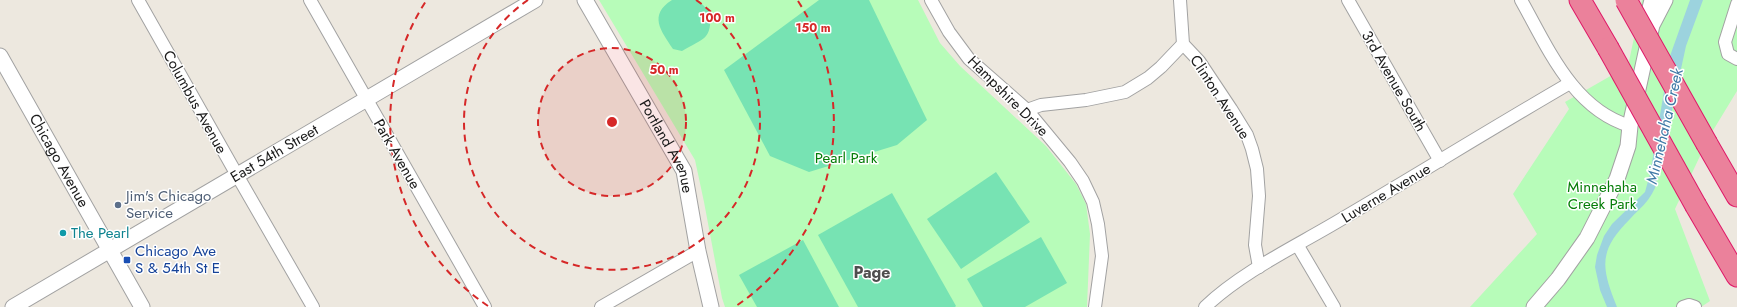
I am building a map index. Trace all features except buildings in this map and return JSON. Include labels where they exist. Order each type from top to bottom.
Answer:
[{"type":"highway","points":[[1580,0],[1737,276]]},
{"type":"highway","points":[[1626,0],[1737,196]]},
{"type":"street","name":"Columbus Avenue","points":[[138,0],[236,175],[313,307]]},
{"type":"street","name":"Park Avenue","points":[[310,0],[365,99],[485,307]]},
{"type":"street","name":"East 54th Street","points":[[13,307],[535,0]]},
{"type":"street","name":"Portland Avenue","points":[[585,0],[684,171],[698,250],[711,307]]},
{"type":"street","name":"Hampshire Drive","points":[[931,0],[948,32],[969,60],[1027,110],[1070,162],[1083,181],[1093,202],[1098,224],[1102,256],[1095,307]]},
{"type":"street","name":"Clinton Avenue","points":[[1180,0],[1183,44],[1199,61],[1247,135],[1257,169],[1259,196],[1255,246],[1258,267]]},
{"type":"street","name":"3rd Avenue South","points":[[1348,0],[1440,161]]},
{"type":"street","points":[[1521,0],[1551,54],[1570,83],[1588,103],[1599,111],[1630,126]]},
{"type":"street","points":[[1652,0],[1650,8],[1652,25]]},
{"type":"street","points":[[1534,307],[1558,279],[1579,250],[1602,210],[1623,165],[1652,25],[1664,0]]},
{"type":"street","points":[[1737,4],[1725,42],[1728,54],[1737,59]]},
{"type":"street","points":[[1027,110],[1042,105],[1086,100],[1125,92],[1148,78],[1183,44]]},
{"type":"street","name":"Chicago Avenue","points":[[0,56],[142,307]]},
{"type":"street","name":"Luverne Avenue","points":[[1205,307],[1221,292],[1258,267],[1298,246],[1570,83]]},
{"type":"street","points":[[1298,246],[1334,307]]},
{"type":"street","points":[[601,307],[698,250]]},
{"type":"street","points":[[1683,307],[1689,305],[1695,307]]},
{"type":"green space","name":"Pearl Park","points":[[599,0],[918,0],[940,43],[960,66],[1046,146],[1076,184],[1086,204],[1090,234],[1087,307],[725,307],[695,160]]},
{"type":"green space","points":[[672,0],[698,0],[710,12],[710,28],[708,33],[701,40],[682,51],[673,49],[664,36],[659,23],[660,11]]},
{"type":"green space","points":[[819,0],[869,0],[927,120],[897,145],[809,172],[770,156],[724,70]]},
{"type":"green space","name":"Minnehaha Creek Park","points":[[1642,0],[1737,0],[1737,91],[1709,137],[1675,209],[1710,301],[1701,307],[1470,307],[1537,234],[1513,194],[1569,109],[1565,102],[1628,66]]},
{"type":"green space","points":[[996,172],[1030,222],[961,269],[927,219]]},
{"type":"green space","points":[[892,193],[956,306],[955,307],[858,307],[818,235]]},
{"type":"green space","points":[[1041,237],[1067,283],[1025,307],[983,307],[967,279]]},
{"type":"green space","points":[[803,240],[839,307],[757,307],[739,275]]},
{"type":"water","name":"Minnehaha Creek","points":[[1690,0],[1703,0],[1686,46],[1655,188],[1647,201],[1620,230],[1612,241],[1608,250],[1606,270],[1608,281],[1617,307],[1607,307],[1600,290],[1595,267],[1597,255],[1604,236],[1612,224],[1645,192],[1650,174],[1670,56]]},
{"type":"place","name":"Jim's Chicago Service","points":[[118,205]]},
{"type":"place","name":"The Pearl","points":[[63,233]]},
{"type":"place","name":"Chicago Ave S & 54th St E","points":[[127,260]]},
{"type":"district","name":"Page","points":[[872,272]]}]
